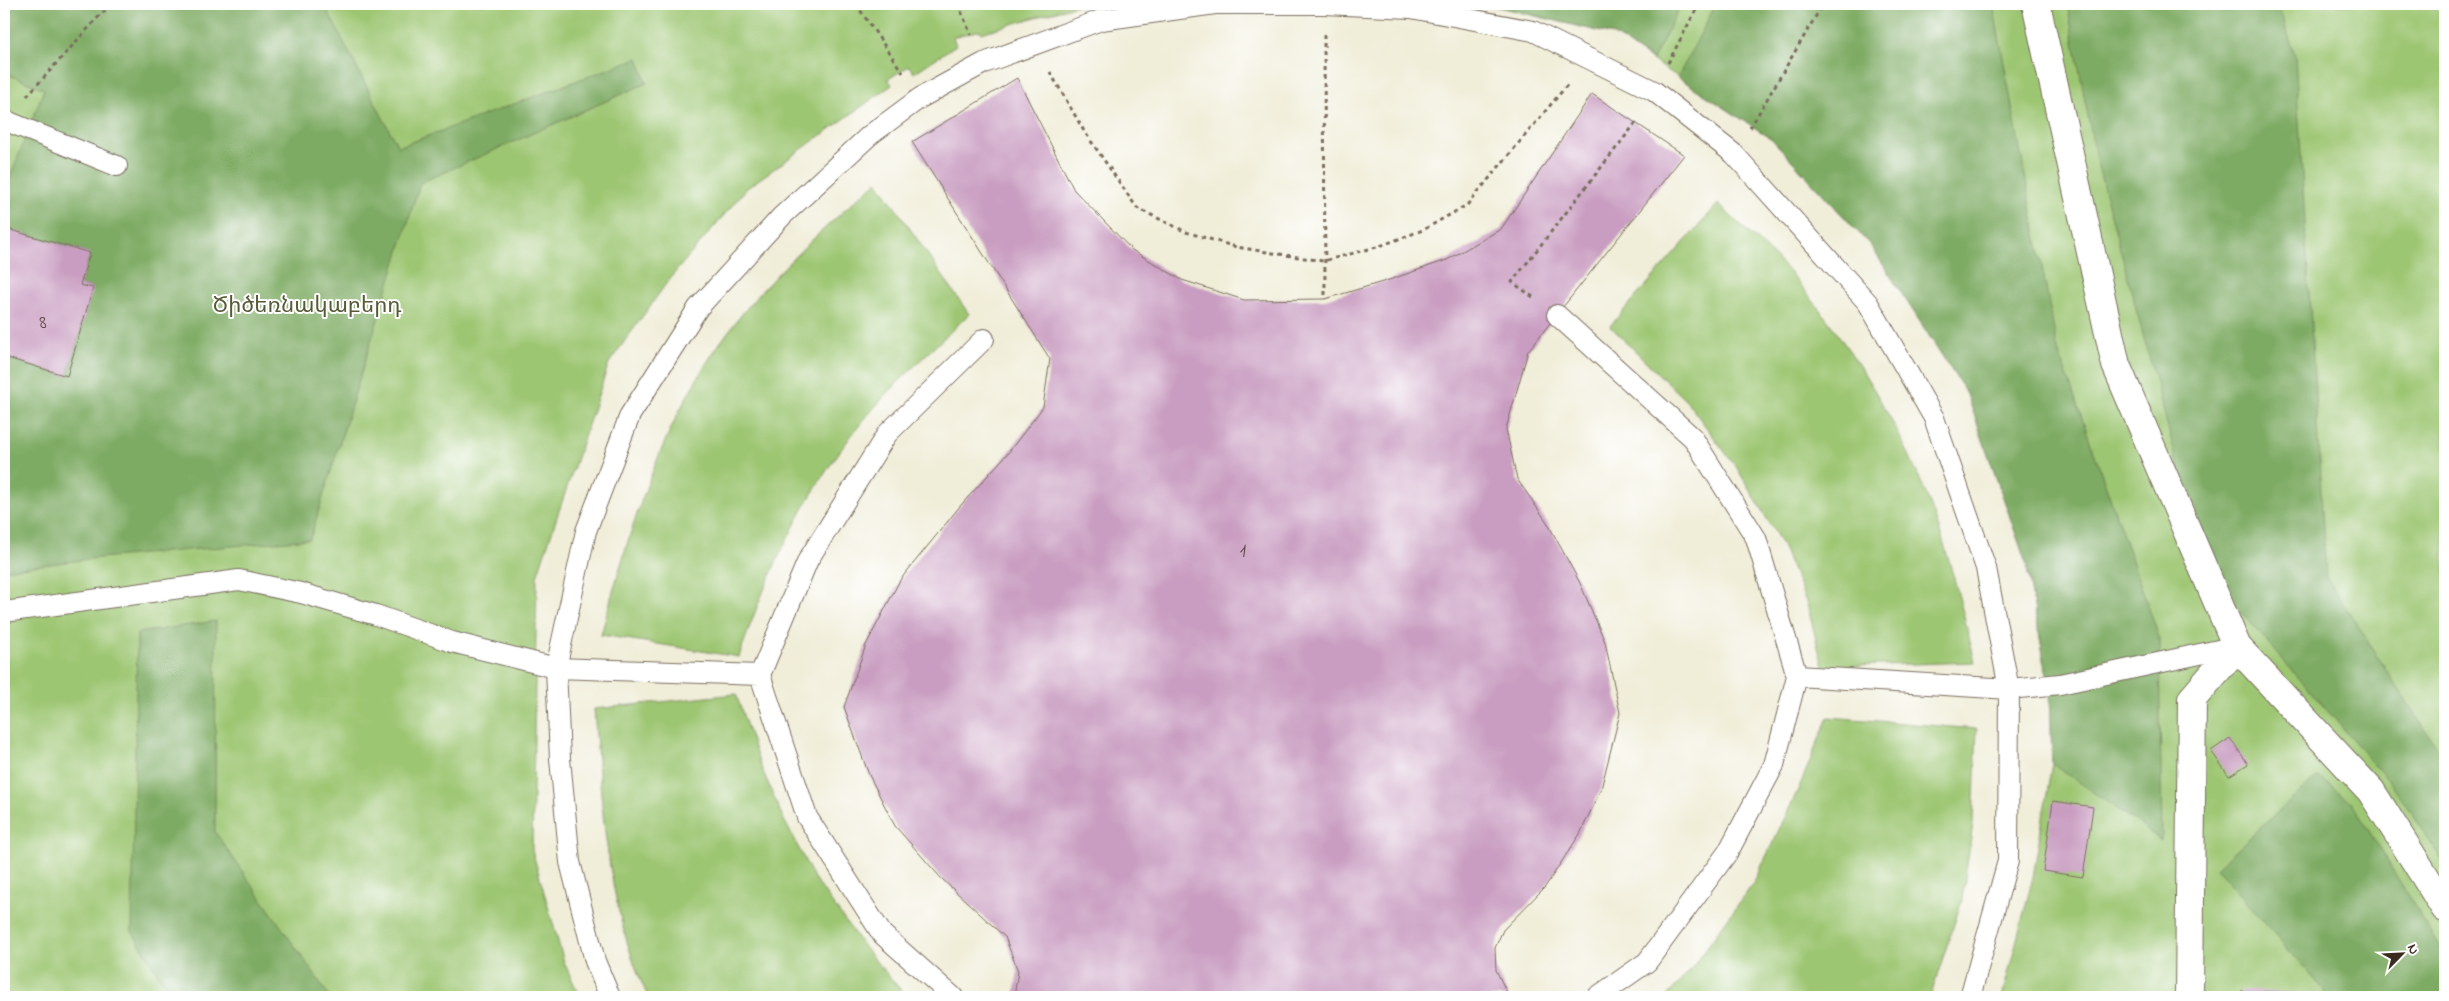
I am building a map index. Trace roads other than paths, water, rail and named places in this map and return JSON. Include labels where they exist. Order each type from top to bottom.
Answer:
[{"type":"street","points":[[2036,4],[2116,365],[2237,646],[2371,791],[2445,908]]},
{"type":"street","points":[[2189,997],[2192,699],[2237,646]]},
{"type":"lane","points":[[610,997],[595,961],[570,862],[560,758],[556,668],[586,531],[627,424],[698,308],[782,216],[870,135],[920,98],[984,63],[1101,20],[1215,4],[1324,4],[1410,8],[1533,31],[1654,91],[1734,154],[1868,303],[1934,418],[1986,568],[2009,689],[2008,861],[1970,997]]},
{"type":"lane","points":[[4,121],[118,166]]},
{"type":"lane","points":[[1557,315],[1693,438],[1756,538],[1797,676],[1774,765],[1728,852],[1647,962],[1597,997]]},
{"type":"lane","points":[[952,997],[882,934],[807,817],[760,675],[808,560],[887,434],[984,339]]},
{"type":"lane","points":[[4,612],[239,580],[300,593],[376,615],[452,642],[556,668],[760,675]]},
{"type":"lane","points":[[1797,676],[2009,689],[2060,684],[2237,646]]},
{"type":"park label","name":"Ծիծեռնակաբերդ","points":[[307,307]]}]
